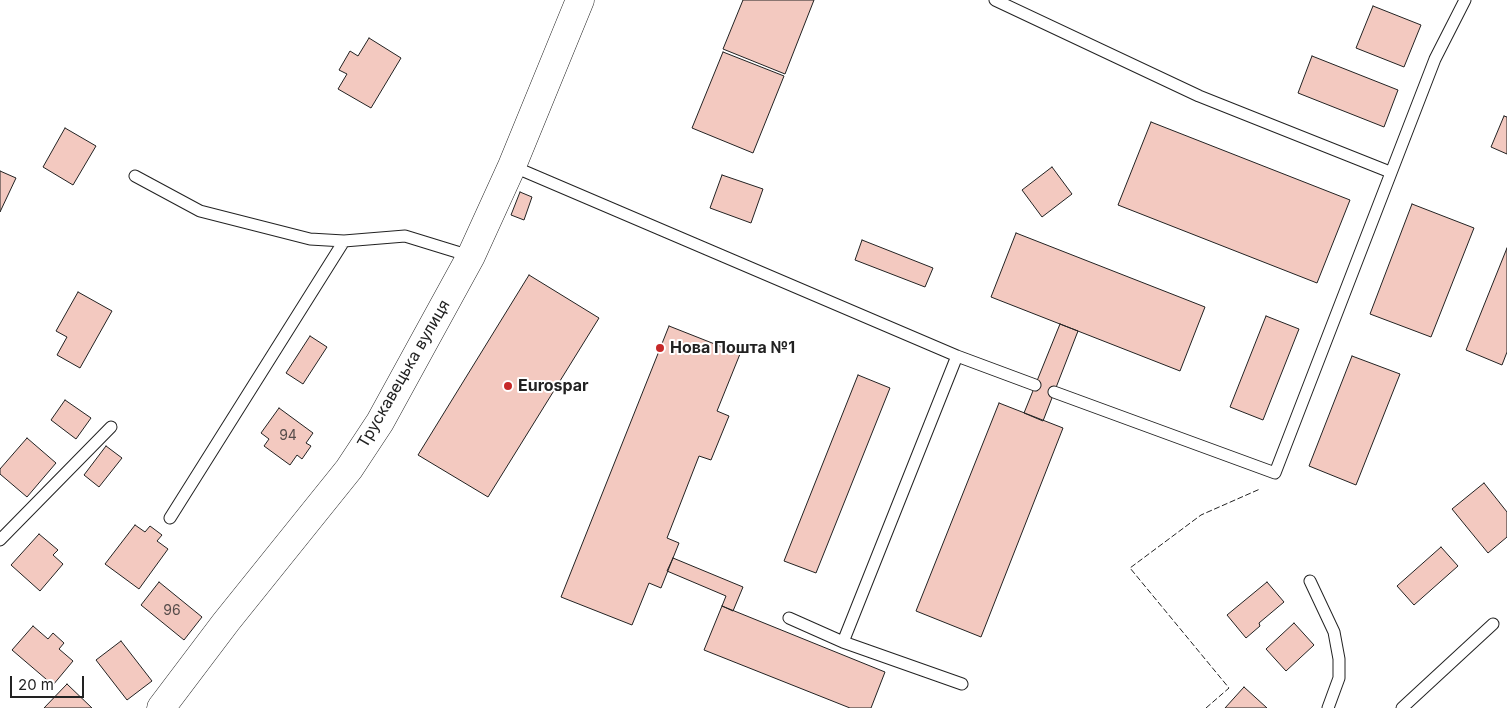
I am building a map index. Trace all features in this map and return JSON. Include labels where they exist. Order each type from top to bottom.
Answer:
[{"type":"main road","name":"Трускавецька вулиця","points":[[161,708],[226,622],[349,469],[380,422],[471,256],[512,166],[580,0]]},
{"type":"lane","points":[[995,0],[1199,96],[1390,172]]},
{"type":"lane","points":[[1054,392],[1275,472],[1435,60],[1465,0]]},
{"type":"lane","points":[[512,166],[957,356],[1035,385]]},
{"type":"lane","points":[[136,176],[200,211],[310,239],[344,241],[405,236],[471,256]]},
{"type":"lane","points":[[170,518],[344,241]]},
{"type":"lane","points":[[843,642],[957,356]]},
{"type":"lane","points":[[0,540],[111,427]]},
{"type":"lane","points":[[1310,581],[1334,632],[1339,659],[1339,678],[1328,708]]},
{"type":"lane","points":[[789,618],[843,642],[962,684]]},
{"type":"lane","points":[[1402,708],[1493,624]]},
{"type":"building","points":[[743,0],[814,0],[785,74],[723,49]]},
{"type":"building","points":[[1373,6],[1421,25],[1404,67],[1356,48]]},
{"type":"building","points":[[369,38],[401,58],[371,108],[338,89],[347,74],[339,70],[350,51],[358,56]]},
{"type":"building","points":[[723,52],[784,76],[753,153],[692,128]]},
{"type":"building","points":[[1312,56],[1398,90],[1384,127],[1298,93]]},
{"type":"building","points":[[1504,116],[1507,117],[1507,154],[1491,147]]},
{"type":"building","points":[[1151,122],[1350,200],[1317,283],[1118,205]]},
{"type":"building","points":[[65,128],[96,146],[73,185],[43,167]]},
{"type":"building","points":[[1052,167],[1072,194],[1042,217],[1022,190]]},
{"type":"building","points":[[0,171],[16,178],[0,212]]},
{"type":"building","points":[[722,175],[763,189],[751,223],[710,208]]},
{"type":"building","points":[[520,192],[532,197],[524,220],[511,215]]},
{"type":"building","points":[[1412,204],[1474,228],[1431,337],[1370,314]]},
{"type":"building","points":[[1016,233],[1205,307],[1180,371],[991,297]]},
{"type":"building","points":[[862,240],[933,268],[925,287],[855,260]]},
{"type":"building","points":[[1507,248],[1507,352],[1502,365],[1466,350]]},
{"type":"building","name":"Eurospar","points":[[529,275],[599,318],[488,497],[418,455]]},
{"type":"building","points":[[78,292],[112,311],[80,368],[57,355],[67,337],[56,331]]},
{"type":"building","points":[[1266,316],[1299,329],[1263,420],[1230,407]]},
{"type":"building","points":[[1060,324],[1078,331],[1043,421],[1024,413]]},
{"type":"building","points":[[669,326],[740,354],[717,411],[729,416],[711,460],[699,456],[667,538],[679,543],[661,588],[649,583],[632,625],[561,597]]},
{"type":"building","points":[[310,336],[327,347],[303,384],[286,373]]},
{"type":"building","points":[[1352,356],[1400,374],[1356,485],[1309,466]]},
{"type":"building","points":[[858,375],[890,388],[816,573],[784,561]]},
{"type":"building","points":[[65,400],[91,418],[76,439],[51,420]]},
{"type":"building","points":[[999,403],[1063,428],[981,637],[916,611]]},
{"type":"building","points":[[279,408],[313,433],[306,443],[311,446],[302,459],[297,455],[290,465],[264,446],[269,439],[261,433]]},
{"type":"building","points":[[27,438],[56,463],[27,497],[0,474],[0,469]]},
{"type":"building","points":[[106,446],[122,458],[99,487],[84,475]]},
{"type":"building","points":[[1484,483],[1507,512],[1507,537],[1488,553],[1452,509]]},
{"type":"building","points":[[135,525],[145,532],[150,526],[162,535],[157,541],[168,549],[139,589],[105,564]]},
{"type":"building","points":[[39,534],[58,550],[53,555],[63,564],[40,591],[11,565]]},
{"type":"building","points":[[1441,547],[1458,566],[1414,605],[1397,586]]},
{"type":"building","points":[[673,558],[743,587],[733,611],[722,606],[726,596],[667,571]]},
{"type":"building","points":[[159,582],[202,617],[184,640],[141,605]]},
{"type":"building","points":[[1267,582],[1284,602],[1259,623],[1260,626],[1246,638],[1227,615]]},
{"type":"building","points":[[722,606],[885,672],[871,708],[850,708],[704,650]]},
{"type":"building","points":[[1294,623],[1314,645],[1286,671],[1266,649]]},
{"type":"building","points":[[33,626],[48,639],[53,633],[64,643],[59,649],[73,661],[53,685],[12,650]]},
{"type":"building","points":[[121,641],[152,681],[127,700],[96,660]]},
{"type":"building","points":[[67,684],[92,708],[44,708]]},
{"type":"building","points":[[1244,687],[1267,708],[1225,708]]},
{"type":"fence","points":[[1206,708],[1229,688],[1130,568],[1201,515],[1260,489]]},
{"type":"place","name":"Нова Пошта №1","points":[[660,348]]},
{"type":"place","name":"Eurospar","points":[[508,386]]}]
